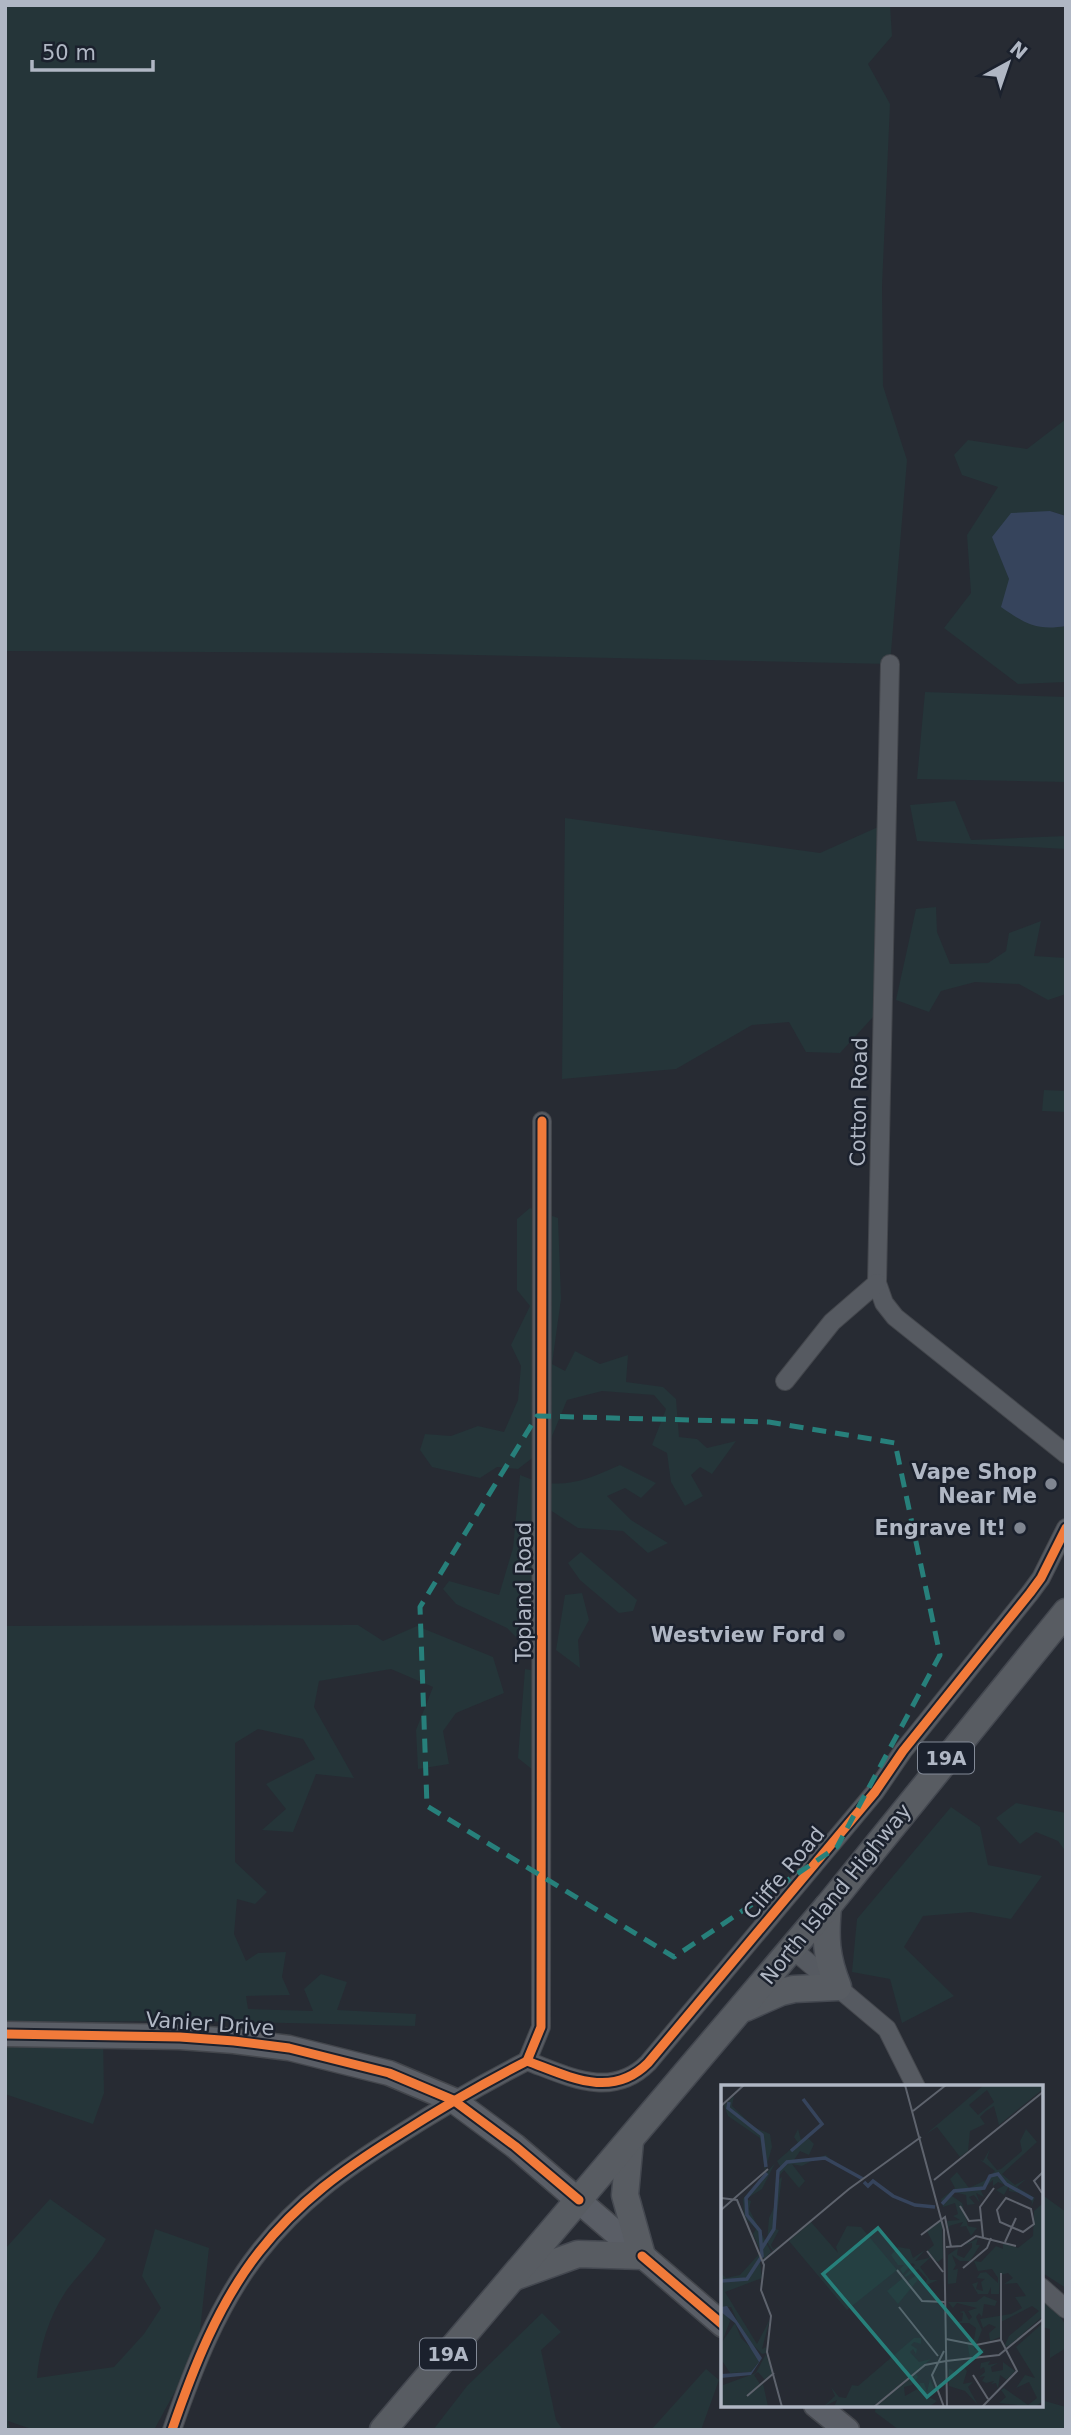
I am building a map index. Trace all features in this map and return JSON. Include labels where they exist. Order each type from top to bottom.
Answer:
[{"type":"main road","name":"North Island Highway","points":[[630,2141],[828,1906],[1066,1612]]},
{"type":"main road","points":[[740,2011],[781,1992],[838,1987],[828,1962],[825,1939],[828,1906]]},
{"type":"main road","points":[[513,2277],[578,2254],[642,2256],[625,2195],[630,2141]]},
{"type":"main road","name":"19A","points":[[383,2430],[630,2141]]},
{"type":"street","name":"Cotton Road","points":[[890,664],[877,1283],[884,1303],[895,1317],[1066,1454]]},
{"type":"street","name":"Topland Road","points":[[527,2061],[541,2027],[542,1121]]},
{"type":"street","points":[[785,1381],[832,1322],[877,1283]]},
{"type":"street","name":"Cliffe Road","points":[[527,2061],[579,2080],[603,2083],[623,2080],[642,2069],[875,1792],[903,1751],[1041,1577],[1066,1528]]},
{"type":"street","points":[[792,1948],[887,2029],[915,2085]]},
{"type":"street","name":"Vanier Drive","points":[[5,2034],[180,2037],[289,2048],[389,2073],[453,2100],[515,2146],[721,2323]]},
{"type":"street","points":[[172,2430],[190,2377],[226,2305],[257,2255],[280,2227],[339,2173],[453,2100],[527,2061]]},
{"type":"street","points":[[1043,2289],[1066,2309]]},
{"type":"street","points":[[818,2407],[847,2430]]},
{"type":"highlighted area","points":[[537,1416],[769,1422],[895,1443],[940,1655],[837,1847],[674,1957],[427,1806],[420,1607]]},
{"type":"shaded area","points":[[5,5],[890,5],[892,36],[868,64],[890,104],[882,286],[883,386],[907,460],[890,664],[379,653],[5,651]]},
{"type":"shaded area","points":[[1066,419],[1066,516],[1050,511],[993,537],[1009,579],[1059,627],[1066,626],[1066,682],[1018,684],[944,628],[971,593],[967,535],[998,487],[962,475],[954,455],[968,440],[1027,449]]},
{"type":"shaded area","points":[[925,692],[1066,697],[1066,782],[917,779]]},
{"type":"shaded area","points":[[955,801],[971,840],[1066,836],[1066,849],[917,841],[910,805]]},
{"type":"shaded area","points":[[565,818],[820,853],[887,823],[884,1005],[840,1053],[806,1052],[789,1022],[752,1025],[676,1069],[562,1079]]},
{"type":"shaded area","points":[[936,907],[937,932],[950,964],[988,963],[1006,951],[1009,933],[1041,921],[1034,956],[1066,958],[1066,994],[1048,1000],[1019,984],[975,982],[941,991],[929,1012],[896,1000],[916,909]]},
{"type":"shaded area","points":[[1044,1090],[1066,1091],[1066,1112],[1042,1111]]},
{"type":"shaded area","points":[[530,1208],[558,1218],[561,1299],[552,1364],[565,1371],[575,1351],[600,1364],[628,1355],[626,1382],[663,1387],[676,1399],[679,1437],[697,1439],[707,1448],[736,1441],[712,1474],[700,1467],[691,1475],[703,1496],[685,1506],[671,1482],[667,1453],[652,1445],[666,1409],[654,1395],[602,1391],[567,1400],[548,1446],[518,1469],[497,1467],[480,1478],[432,1467],[420,1450],[425,1434],[451,1436],[478,1426],[504,1432],[518,1400],[521,1366],[511,1345],[530,1306],[517,1290],[517,1219]]},
{"type":"shaded area","points":[[620,1465],[656,1483],[641,1498],[625,1488],[607,1496],[631,1520],[668,1543],[648,1553],[623,1531],[578,1528],[550,1510],[547,1644],[523,1644],[507,1628],[456,1604],[443,1589],[449,1581],[499,1595],[513,1548],[520,1475],[559,1484],[583,1480]]},
{"type":"shaded area","points":[[581,1552],[637,1600],[633,1611],[619,1613],[580,1580],[568,1563]]},
{"type":"shaded area","points":[[582,1593],[589,1620],[578,1640],[580,1668],[556,1650],[565,1595]]},
{"type":"shaded area","points":[[358,1625],[383,1641],[417,1626],[493,1657],[504,1693],[456,1713],[443,1731],[449,1764],[418,1769],[416,1730],[433,1687],[391,1669],[319,1681],[314,1707],[354,1778],[316,1774],[293,1832],[262,1830],[286,1809],[266,1784],[315,1759],[303,1739],[258,1729],[235,1743],[235,1862],[267,1892],[255,1904],[237,1899],[234,1934],[246,1961],[258,1953],[286,1952],[282,1977],[290,1995],[246,1996],[248,2009],[313,2011],[304,1989],[321,1974],[347,1982],[337,2010],[416,2014],[415,2026],[194,2021],[5,2022],[5,1626]]},
{"type":"shaded area","points":[[525,1669],[547,1673],[533,1770],[518,1758]]},
{"type":"shaded area","points":[[1016,1803],[1066,1813],[1066,1852],[1058,1841],[1036,1832],[1020,1844],[996,1818]]},
{"type":"shaded area","points":[[951,1807],[980,1827],[988,1865],[1042,1876],[1011,1919],[971,1912],[923,1916],[904,1947],[954,1996],[902,2023],[890,1979],[852,1972],[857,1919]]},
{"type":"shaded area","points":[[5,2034],[103,2035],[104,2093],[93,2124],[5,2094]]},
{"type":"shaded area","points":[[1043,2195],[1066,2212],[1066,2288],[1043,2273]]},
{"type":"shaded area","points":[[50,2199],[106,2239],[66,2291],[55,2311],[43,2344],[37,2378],[114,2367],[144,2334],[161,2308],[142,2276],[155,2229],[209,2248],[198,2349],[154,2430],[34,2430],[8,2421],[10,2430],[5,2430],[5,2249]]},
{"type":"shaded area","points":[[1043,2293],[1066,2325],[1066,2348],[1050,2358],[1050,2329],[1043,2327]]},
{"type":"shaded area","points":[[542,2313],[561,2332],[541,2350],[556,2420],[563,2430],[433,2430],[467,2386]]},
{"type":"shaded area","points":[[706,2369],[719,2380],[701,2430],[651,2430]]},
{"type":"shaded area","points":[[1043,2401],[1066,2407],[1066,2430],[899,2430],[875,2412],[876,2407],[1043,2407]]},
{"type":"water","points":[[1050,511],[1066,516],[1066,626],[1056,627],[1038,626],[1024,621],[1001,607],[1009,579],[992,537],[1011,513]]},
{"type":"cycle path","points":[[527,2061],[541,2027],[542,1121]]},
{"type":"cycle path","points":[[172,2430],[208,2338],[244,2272],[290,2217],[340,2174],[429,2116],[527,2061],[574,2078],[604,2083],[634,2074],[648,2063],[875,1792],[903,1751],[1041,1578],[1066,1528]]},
{"type":"cycle path","points":[[5,2034],[180,2037],[234,2041],[289,2048],[389,2073],[453,2100],[515,2146],[579,2200]]},
{"type":"cycle path","points":[[642,2256],[721,2323]]},
{"type":"place","name":"Vape Shop Near Me","points":[[1051,1484]]},
{"type":"place","name":"Engrave It!","points":[[1020,1528]]},
{"type":"place","name":"Westview Ford","points":[[839,1635]]}]
